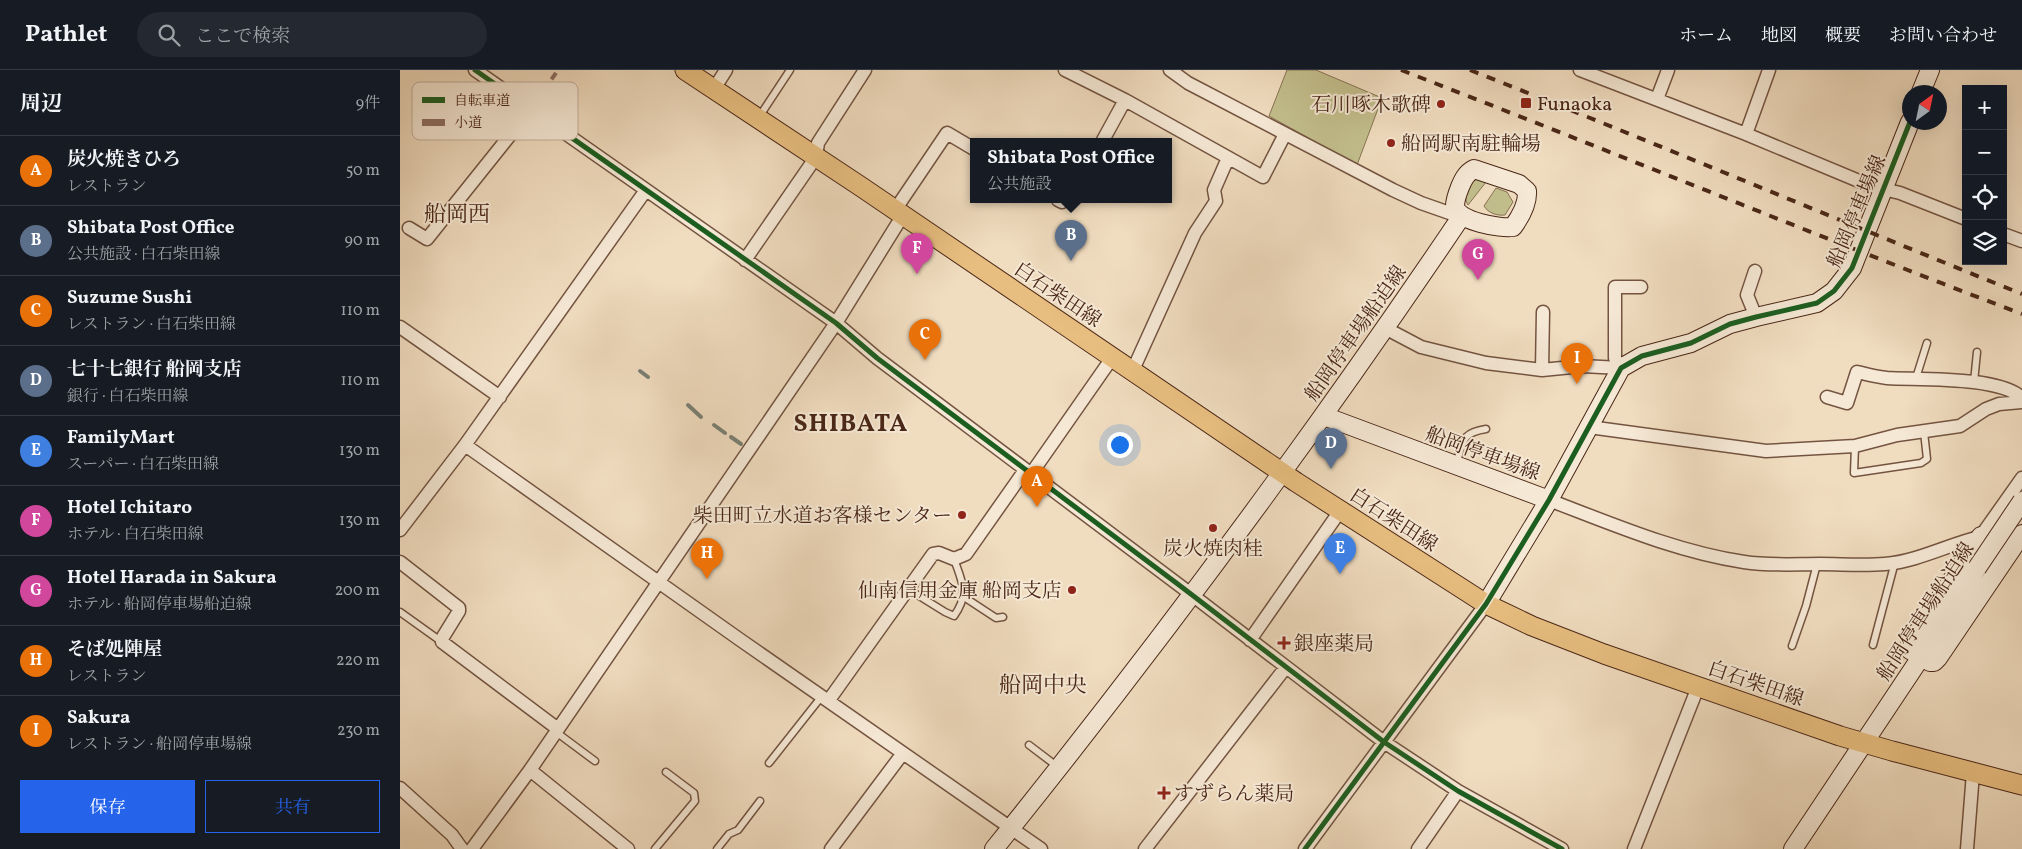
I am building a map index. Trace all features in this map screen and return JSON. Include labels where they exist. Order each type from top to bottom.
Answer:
[{"type":"main road","name":"白石柴田線","points":[[685,70],[900,212],[1282,473],[1486,604],[1532,626],[1604,654],[1863,744],[2022,786]]},
{"type":"street","points":[[475,70],[492,82]]},
{"type":"street","points":[[714,89],[726,70]]},
{"type":"street","points":[[745,260],[816,157],[818,143],[865,70]]},
{"type":"street","points":[[1065,70],[1125,100],[1263,177],[1286,134]]},
{"type":"street","points":[[1170,70],[1188,83],[1407,196],[1461,217]]},
{"type":"street","points":[[1580,70],[1746,134],[1871,186],[1900,192],[1962,217]]},
{"type":"street","points":[[1657,100],[1668,70]]},
{"type":"street","points":[[1746,134],[1769,70]]},
{"type":"street","points":[[1925,85],[1930,70]]},
{"type":"street","points":[[1104,138],[1125,100]]},
{"type":"street","name":"船岡停車場線","points":[[1324,416],[1549,500],[1621,368],[1642,356],[1691,343],[1730,324],[1816,303],[1834,291],[1852,268],[1907,130]]},
{"type":"street","points":[[472,849],[530,770],[836,324],[947,133],[970,147]]},
{"type":"street","points":[[409,228],[427,239],[506,140]]},
{"type":"street","points":[[575,140],[836,324],[877,358],[1384,742],[1458,791],[1562,849]]},
{"type":"street","points":[[1132,372],[1195,233],[1216,200],[1214,190],[1228,158]]},
{"type":"street","points":[[400,530],[500,397],[646,190]]},
{"type":"street","name":"船岡停車場船迫線","points":[[994,849],[1193,596],[1324,416],[1461,217]]},
{"type":"street","points":[[2007,235],[2022,241]]},
{"type":"street","points":[[1755,271],[1747,295],[1756,317]]},
{"type":"street","points":[[1621,368],[1615,358],[1615,287],[1641,287]]},
{"type":"street","points":[[1542,370],[1543,312]]},
{"type":"street","points":[[400,327],[500,397]]},
{"type":"street","points":[[1385,328],[1422,347],[1486,363],[1542,370],[1582,366],[1621,368]]},
{"type":"street","points":[[825,698],[933,554],[939,553],[954,559],[966,554],[1112,358]]},
{"type":"street","points":[[1828,397],[1847,403],[1856,372],[1886,378],[1974,382],[2015,391],[2022,398]]},
{"type":"street","points":[[1589,427],[1680,441],[1766,451],[1854,446],[1897,435],[1960,426],[1986,409],[1999,404],[2022,402]]},
{"type":"street","points":[[465,445],[1041,849]]},
{"type":"street","points":[[2022,478],[1981,536],[1910,644],[1910,650],[1930,662],[1934,662],[1938,658],[2022,534]]},
{"type":"street","points":[[1305,849],[1486,604],[1549,500],[1627,530],[1689,550],[1745,562],[1885,564],[1931,554],[1957,542],[2022,529]]},
{"type":"street","name":"船岡停車場船迫線","points":[[1799,848],[1863,744],[2022,501]]},
{"type":"street","points":[[1250,640],[1340,511]]},
{"type":"street","points":[[400,562],[459,608],[442,642],[557,730]]},
{"type":"street","points":[[1145,849],[1286,667]]},
{"type":"street","points":[[1634,849],[1698,687]]},
{"type":"street","points":[[831,849],[903,753]]},
{"type":"street","points":[[530,770],[628,849]]},
{"type":"street","points":[[1966,849],[1973,773]]},
{"type":"street","points":[[400,788],[452,835],[458,847]]},
{"type":"street","points":[[1418,849],[1458,791]]},
{"type":"lane","points":[[758,118],[790,70]]},
{"type":"lane","points":[[1916,378],[1927,343]]},
{"type":"lane","points":[[1974,382],[1977,352]]},
{"type":"lane","points":[[1455,466],[1466,435],[1472,431],[1486,429]]},
{"type":"lane","points":[[1854,446],[1854,473],[1921,463],[1927,458],[1924,432]]},
{"type":"lane","points":[[908,589],[954,616],[964,597],[964,587],[954,559]]},
{"type":"lane","points":[[1873,645],[1895,562]]},
{"type":"lane","points":[[1792,646],[1806,606],[1817,564]]},
{"type":"lane","points":[[964,597],[996,618],[1003,617]]},
{"type":"lane","points":[[400,612],[442,642]]},
{"type":"lane","points":[[769,763],[825,698]]},
{"type":"lane","points":[[557,730],[595,761]]},
{"type":"lane","points":[[1029,745],[1059,767]]},
{"type":"lane","points":[[655,849],[695,801],[694,793],[666,772]]},
{"type":"lane","points":[[717,849],[729,834],[738,830],[760,801]]},
{"type":"shaded area","points":[[1287,70],[1316,70],[1382,98],[1357,165],[1269,116]]},
{"type":"shaded area","points":[[1478,178],[1486,182],[1468,205],[1466,201],[1467,190]]},
{"type":"shaded area","points":[[1496,188],[1507,192],[1513,202],[1505,215],[1493,214],[1484,206]]},
{"type":"waterway","points":[[640,371],[648,377]]},
{"type":"waterway","points":[[688,405],[701,417]]},
{"type":"waterway","points":[[714,425],[725,433]]},
{"type":"waterway","points":[[731,437],[741,444]]},
{"type":"railway","points":[[1401,70],[2022,314]]},
{"type":"railway","points":[[1470,70],[2022,294]]},
{"type":"marked path","points":[[550,82],[558,70]]},
{"type":"cycle path","points":[[475,70],[492,82]]},
{"type":"cycle path","points":[[1305,849],[1486,604],[1549,500],[1621,368],[1642,356],[1691,343],[1730,324],[1817,303],[1834,291],[1852,268],[1907,130]]},
{"type":"cycle path","points":[[575,140],[836,323],[877,358],[1384,742],[1458,791],[1562,849]]},
{"type":"place","name":"Funaoka","points":[[1526,103]]},
{"type":"place","name":"石川啄木歌碑","points":[[1441,104]]},
{"type":"place","name":"船岡駅南駐輪場","points":[[1391,143]]},
{"type":"place","name":"Shibata Post Office","points":[[1071,261]]},
{"type":"place","name":"Hotel Ichitaro","points":[[917,274]]},
{"type":"place","name":"Hotel Harada in Sakura","points":[[1478,280]]},
{"type":"place","name":"Suzume Sushi","points":[[925,360]]},
{"type":"place","name":"Sakura","points":[[1577,384]]},
{"type":"place","name":"七十七銀行 船岡支店","points":[[1331,469]]},
{"type":"place","name":"炭火焼きひろ","points":[[1037,507]]},
{"type":"place","name":"柴田町立水道お客様センター","points":[[962,515]]},
{"type":"place","name":"炭火焼肉桂","points":[[1213,528]]},
{"type":"place","name":"FamilyMart","points":[[1340,574]]},
{"type":"place","name":"そば処陣屋","points":[[707,579]]},
{"type":"place","name":"仙南信用金庫 船岡支店","points":[[1072,590]]},
{"type":"place","name":"銀座薬局","points":[[1284,643]]},
{"type":"place","name":"すずらん薬局","points":[[1164,793]]},
{"type":"district","name":"船岡西","points":[[457,213]]},
{"type":"district","name":"SHIBATA","points":[[851,422]]},
{"type":"district","name":"船岡中央","points":[[1043,684]]}]
